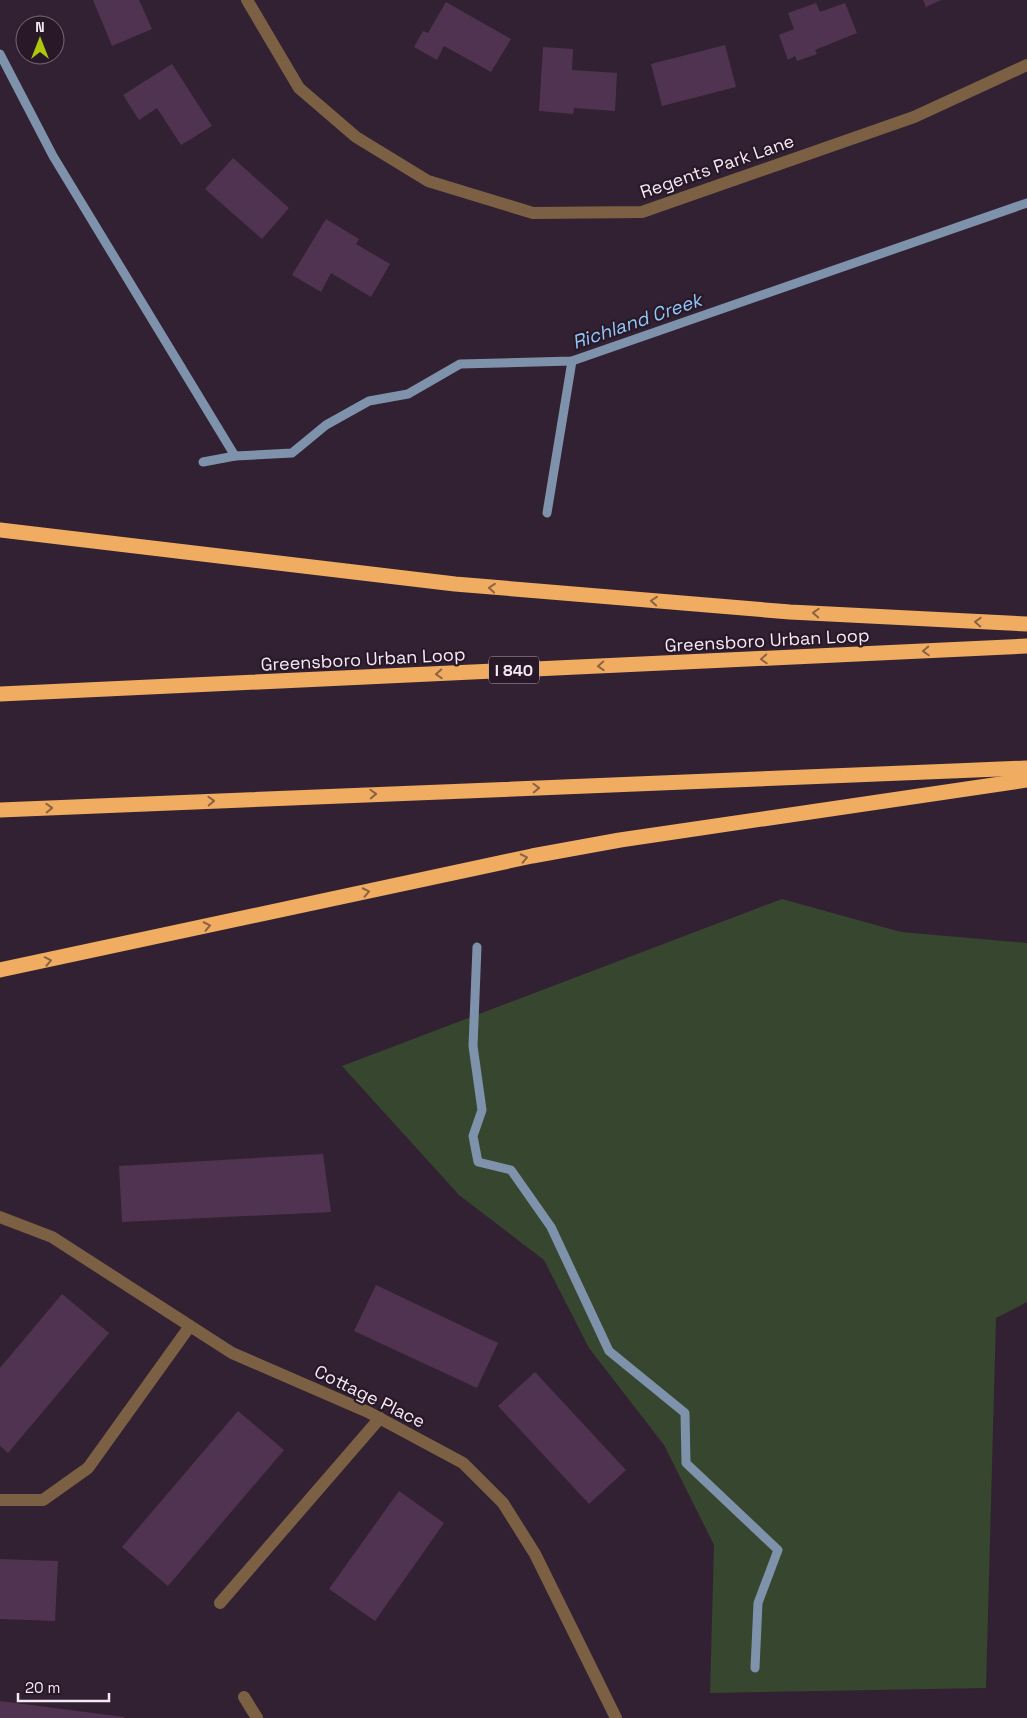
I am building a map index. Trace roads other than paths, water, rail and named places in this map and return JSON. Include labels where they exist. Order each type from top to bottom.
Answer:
[{"type":"highway","points":[[0,530],[455,584],[790,612],[1027,624]]},
{"type":"highway","name":"Greensboro Urban Loop","points":[[0,694],[1027,646]]},
{"type":"highway","points":[[0,810],[1027,768]]},
{"type":"highway","points":[[0,970],[532,856],[630,839],[1027,780]]},
{"type":"street","name":"Regents Park Lane","points":[[247,0],[299,88],[356,137],[428,181],[533,213],[642,212],[914,116],[1027,65]]},
{"type":"street","name":"Cottage Place","points":[[0,1217],[52,1237],[232,1353],[380,1418],[464,1463],[503,1503],[535,1554],[616,1718]]},
{"type":"street","points":[[0,1500],[43,1500],[88,1468],[190,1326]]},
{"type":"street","points":[[220,1603],[380,1418]]},
{"type":"street","points":[[244,1697],[257,1718]]},
{"type":"waterway","points":[[0,54],[53,156],[235,456]]},
{"type":"waterway","name":"Richland Creek","points":[[203,462],[235,456],[292,453],[326,425],[369,401],[408,394],[460,364],[572,361],[1027,203]]},
{"type":"waterway","points":[[547,513],[572,361]]},
{"type":"waterway","points":[[477,947],[473,1046],[482,1110],[473,1136],[478,1162],[511,1170],[551,1227],[609,1351],[685,1413],[686,1463],[778,1550],[758,1603],[755,1668]]}]
